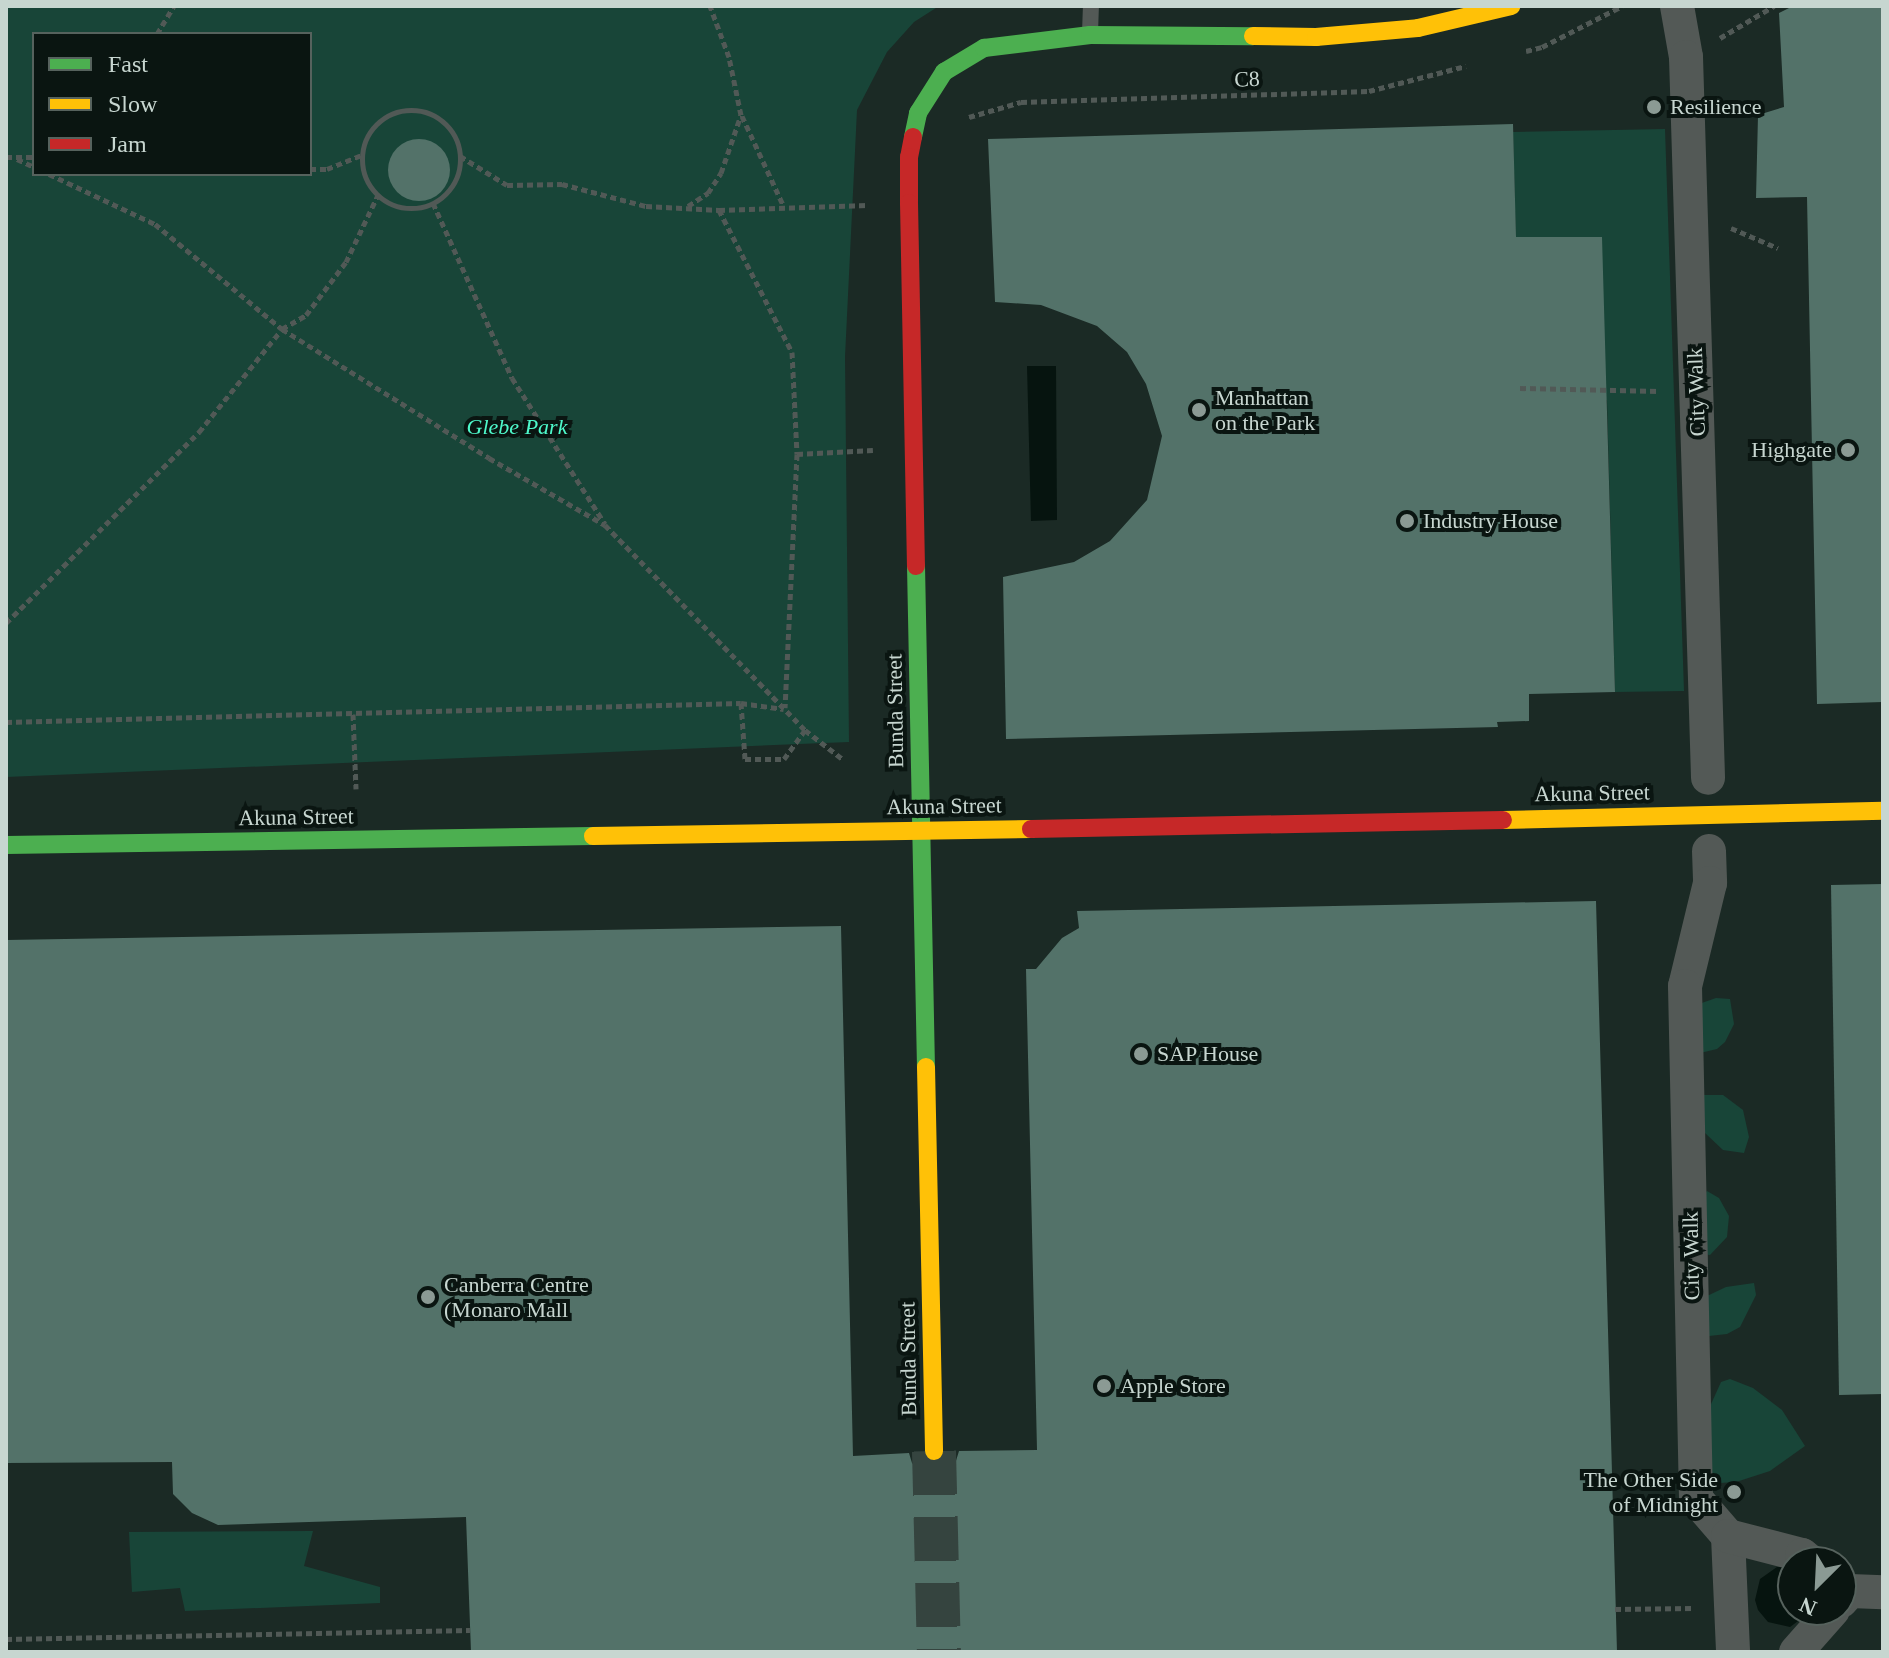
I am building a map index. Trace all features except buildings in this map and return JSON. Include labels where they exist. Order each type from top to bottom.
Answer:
[{"type":"street","points":[[1090,35],[1316,37],[1418,28],[1511,6]]},
{"type":"street","name":"City Walk","points":[[1677,6],[1686,57],[1708,778]]},
{"type":"street","name":"Bunda Street","points":[[934,1451],[909,157],[918,113],[944,72],[984,48],[1090,35]]},
{"type":"street","name":"Akuna Street","points":[[6,845],[1883,811]]},
{"type":"street","name":"City Walk","points":[[1709,851],[1710,883],[1685,986],[1696,1499],[1728,1536]]},
{"type":"street","points":[[1733,1652],[1728,1536],[1777,1549]]},
{"type":"street","points":[[1796,1652],[1821,1626]]},
{"type":"lane","points":[[1090,35],[1091,6]]},
{"type":"path","points":[[158,32],[174,6]]},
{"type":"path","points":[[710,6],[729,57],[741,115],[784,207]]},
{"type":"path","points":[[1513,54],[1542,47],[1622,6]]},
{"type":"path","points":[[1686,57],[1774,6]]},
{"type":"path","name":"C8","points":[[961,120],[1021,102],[1369,91],[1470,65]]},
{"type":"path","points":[[411,111],[435,116],[448,126],[460,156],[454,183],[433,203],[404,208],[378,195],[369,184],[362,155],[375,126],[388,116],[411,111]]},
{"type":"path","points":[[687,206],[708,193],[721,173],[741,115]]},
{"type":"path","points":[[9,157],[32,155]]},
{"type":"path","points":[[312,169],[327,169],[362,155]]},
{"type":"path","points":[[460,156],[507,185],[562,184],[646,206],[719,210],[909,203]]},
{"type":"path","points":[[9,157],[32,166]]},
{"type":"path","points":[[53,176],[155,224],[282,329],[489,458],[605,525]]},
{"type":"path","points":[[6,623],[199,432],[282,329],[306,315],[346,262],[378,195]]},
{"type":"path","points":[[433,203],[512,378],[605,525],[805,730],[844,760]]},
{"type":"path","points":[[719,210],[792,352],[797,454],[785,709]]},
{"type":"path","points":[[1746,232],[1778,248]]},
{"type":"path","points":[[1520,388],[1696,392]]},
{"type":"path","points":[[797,454],[833,452]]},
{"type":"path","points":[[6,722],[741,703],[785,709]]},
{"type":"path","points":[[741,703],[745,759],[784,759],[805,730]]},
{"type":"path","points":[[353,714],[356,789]]},
{"type":"path","points":[[1615,1609],[1732,1607]]},
{"type":"path","points":[[6,1639],[470,1630]]},
{"type":"green space","name":"Glebe Park","points":[[6,6],[939,6],[914,22],[887,52],[857,110],[845,357],[849,742],[6,777]]},
{"type":"green space","points":[[1665,129],[1684,691],[1615,692],[1607,400],[1520,402],[1513,132]]},
{"type":"green space","points":[[1716,998],[1730,999],[1734,1024],[1725,1042],[1717,1049],[1700,1053],[1696,1005]]},
{"type":"green space","points":[[1703,1095],[1723,1095],[1743,1110],[1749,1137],[1744,1153],[1723,1150],[1705,1133]]},
{"type":"green space","points":[[1707,1191],[1719,1198],[1729,1216],[1727,1237],[1710,1255],[1701,1254],[1701,1197]]},
{"type":"green space","points":[[1754,1283],[1756,1295],[1740,1327],[1727,1334],[1709,1336],[1707,1296],[1726,1287]]},
{"type":"green space","points":[[1730,1379],[1753,1388],[1782,1410],[1805,1446],[1770,1471],[1736,1482],[1704,1484],[1707,1413],[1721,1382]]},
{"type":"green space","points":[[313,1531],[304,1566],[380,1587],[380,1603],[185,1611],[180,1588],[132,1592],[129,1532]]},
{"type":"shaded area","points":[[1027,366],[1056,366],[1057,520],[1031,521]]},
{"type":"shaded area","points":[[1777,1567],[1777,1624],[1768,1622],[1758,1610],[1755,1600],[1760,1579]]},
{"type":"tunnel","points":[[934,1451],[939,1652]]},
{"type":"traffic: fast","points":[[913,137],[918,113],[944,72],[984,48],[1090,35],[1253,36]]},
{"type":"traffic: fast","points":[[916,566],[926,1067]]},
{"type":"traffic: fast","points":[[6,845],[593,836]]},
{"type":"traffic: slow","points":[[1253,36],[1316,37],[1418,28],[1511,6]]},
{"type":"traffic: slow","points":[[1503,820],[1883,811]]},
{"type":"traffic: slow","points":[[593,836],[1031,829]]},
{"type":"traffic: slow","points":[[926,1067],[934,1451]]},
{"type":"traffic: jam","points":[[913,137],[909,157],[909,203],[916,566]]},
{"type":"traffic: jam","points":[[1031,829],[1503,820]]},
{"type":"place","name":"Resilience","points":[[1654,107]]},
{"type":"place","name":"Manhattan on the Park","points":[[1199,410]]},
{"type":"place","name":"Highgate","points":[[1848,450]]},
{"type":"place","name":"Industry House","points":[[1407,521]]},
{"type":"place","name":"SAP House","points":[[1141,1054]]},
{"type":"place","name":"Canberra Centre (Monaro Mall","points":[[428,1297]]},
{"type":"place","name":"Apple Store","points":[[1104,1386]]},
{"type":"place","name":"The Other Side of Midnight","points":[[1734,1492]]}]
